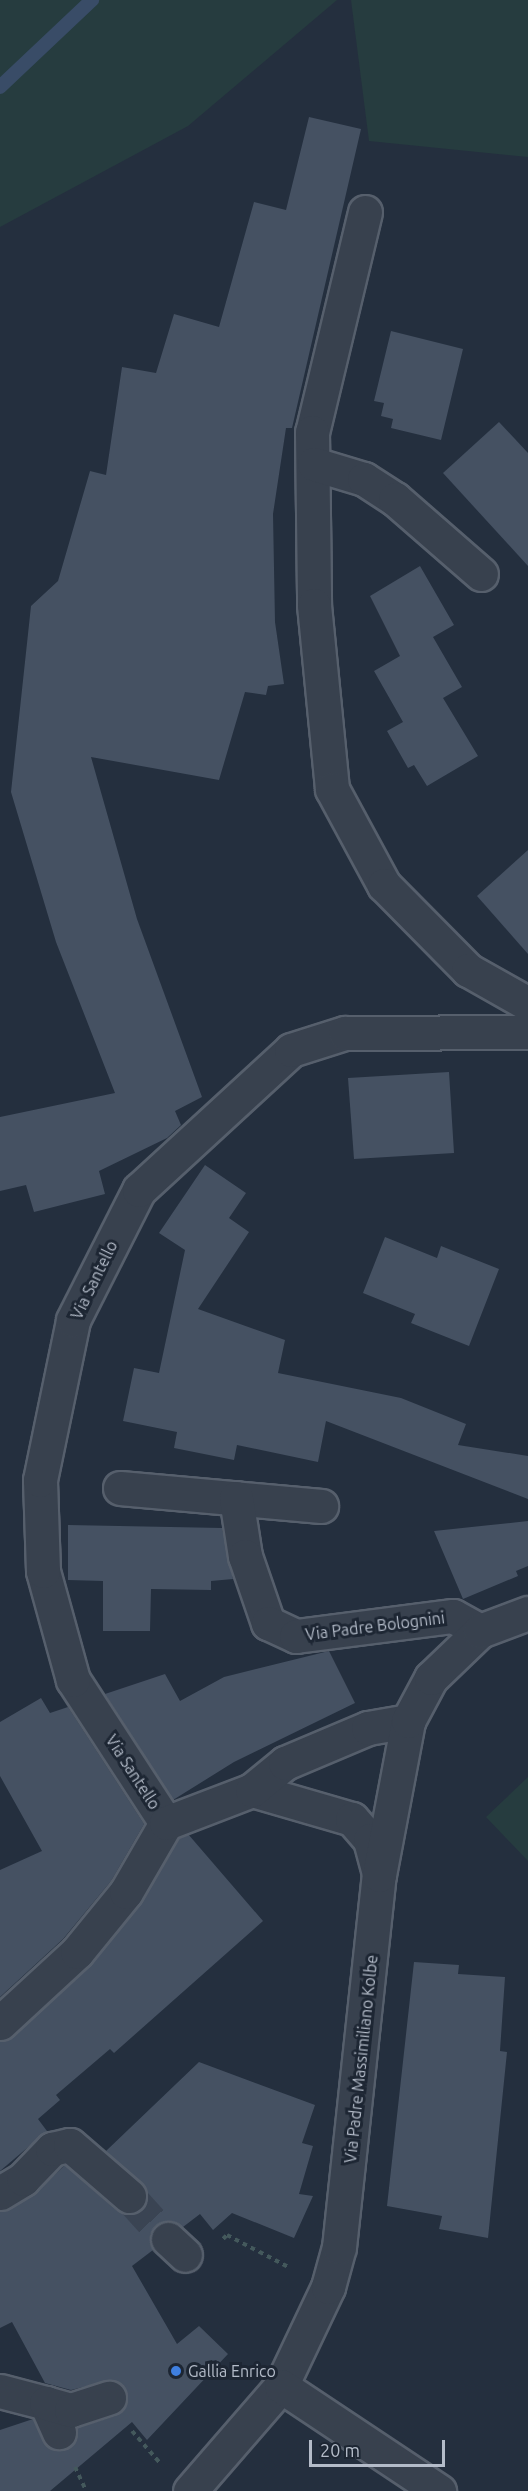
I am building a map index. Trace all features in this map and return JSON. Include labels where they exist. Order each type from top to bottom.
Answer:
[{"type":"street","points":[[365,212],[312,432],[314,605],[332,789],[384,885],[468,970],[528,1004]]},
{"type":"street","points":[[314,464],[364,479],[395,499],[481,574]]},
{"type":"street","name":"Via Santello","points":[[166,1823],[73,1680],[43,1572],[40,1480],[74,1320],[139,1190],[291,1050],[345,1033],[528,1032]]},
{"type":"street","points":[[120,1488],[321,1506]]},
{"type":"street","name":"Via Padre Bolognini","points":[[236,1498],[245,1556],[268,1623],[296,1636],[453,1616],[480,1631]]},
{"type":"street","points":[[0,2023],[77,1952],[126,1892],[166,1823],[252,1790],[285,1763],[368,1728],[408,1721],[431,1678],[480,1631],[528,1613]]},
{"type":"street","name":"Via Padre Massimiliano Kolbe","points":[[179,2482],[281,2386],[328,2287],[354,2138],[379,1875],[408,1721]]},
{"type":"street","points":[[252,1790],[352,1819],[370,1840],[379,1875]]},
{"type":"street","points":[[0,2193],[23,2179],[52,2149],[70,2145],[129,2196]]},
{"type":"street","points":[[281,2386],[431,2486]]},
{"type":"street","points":[[0,2391],[53,2417],[109,2398]]},
{"type":"path","points":[[177,2247],[194,2262],[227,2235],[328,2287]]},
{"type":"path","points":[[128,2427],[179,2482]]},
{"type":"green space","points":[[0,0],[337,0],[188,126],[0,227]]},
{"type":"green space","points":[[351,0],[528,0],[528,157],[369,141]]},
{"type":"green space","points":[[528,1777],[528,1861],[486,1817]]},
{"type":"building","points":[[309,117],[361,129],[292,428],[286,428],[273,514],[275,622],[284,684],[268,686],[266,695],[245,692],[219,780],[91,757],[137,919],[202,1097],[175,1111],[181,1125],[167,1138],[99,1171],[105,1194],[34,1212],[26,1185],[0,1191],[0,1117],[115,1093],[56,942],[11,792],[31,606],[58,581],[90,471],[106,475],[122,367],[156,373],[174,314],[219,327],[254,202],[286,210]]},
{"type":"building","points":[[391,331],[463,349],[441,440],[391,428],[393,419],[381,416],[384,403],[374,401]]},
{"type":"building","points":[[499,422],[528,453],[528,566],[443,473]]},
{"type":"building","points":[[420,566],[454,625],[433,637],[462,687],[443,698],[478,756],[427,786],[414,765],[408,768],[387,731],[403,722],[374,671],[400,656],[370,596]]},
{"type":"building","points":[[528,850],[528,954],[477,896]]},
{"type":"building","points":[[449,1072],[454,1153],[354,1159],[348,1078]]},
{"type":"building","points":[[205,1165],[246,1193],[229,1218],[249,1232],[198,1309],[285,1340],[278,1373],[401,1398],[466,1424],[458,1445],[528,1456],[528,1499],[326,1421],[318,1462],[237,1445],[234,1460],[174,1448],[177,1432],[123,1421],[134,1368],[159,1373],[185,1250],[159,1233]]},
{"type":"building","points":[[385,1237],[437,1258],[441,1246],[499,1269],[469,1346],[411,1323],[415,1314],[363,1293]]},
{"type":"building","points":[[528,1521],[528,1566],[516,1571],[518,1576],[463,1599],[434,1531]]},
{"type":"building","points":[[68,1525],[222,1528],[233,1579],[211,1581],[211,1590],[151,1589],[150,1631],[103,1631],[103,1581],[68,1580]]},
{"type":"building","points":[[329,1651],[355,1703],[234,1762],[173,1800],[105,1694],[165,1674],[180,1701],[224,1677]]},
{"type":"building","points":[[41,1698],[50,1713],[68,1707],[144,1824],[111,1881],[63,1939],[0,1997],[0,1870],[42,1851],[0,1776],[0,1722]]},
{"type":"building","points":[[188,1834],[263,1921],[114,2053],[110,2049],[56,2095],[60,2100],[38,2119],[47,2131],[0,2171],[0,2041],[13,2037],[91,1964],[141,1904],[179,1838]]},
{"type":"building","points":[[414,1962],[459,1965],[458,1974],[505,1977],[500,2051],[507,2052],[488,2238],[439,2229],[442,2216],[387,2206]]},
{"type":"building","points":[[199,2062],[315,2105],[302,2143],[313,2146],[299,2194],[313,2196],[294,2238],[232,2213],[213,2230],[200,2214],[183,2227],[172,2221],[155,2226],[150,2235],[153,2250],[132,2266],[177,2344],[199,2326],[228,2354],[147,2440],[132,2422],[50,2491],[0,2491],[0,2430],[33,2419],[48,2447],[66,2449],[74,2442],[77,2428],[115,2416],[127,2401],[122,2385],[112,2380],[71,2390],[45,2383],[12,2322],[0,2328],[0,2212],[33,2195],[65,2165],[117,2211],[135,2214],[143,2209],[146,2189],[106,2151]]},
{"type":"waterway","points":[[0,87],[92,0]]},
{"type":"tunnel","points":[[129,2196],[168,2239]]},
{"type":"place","name":"Gallia Enrico","points":[[176,2371]]}]
